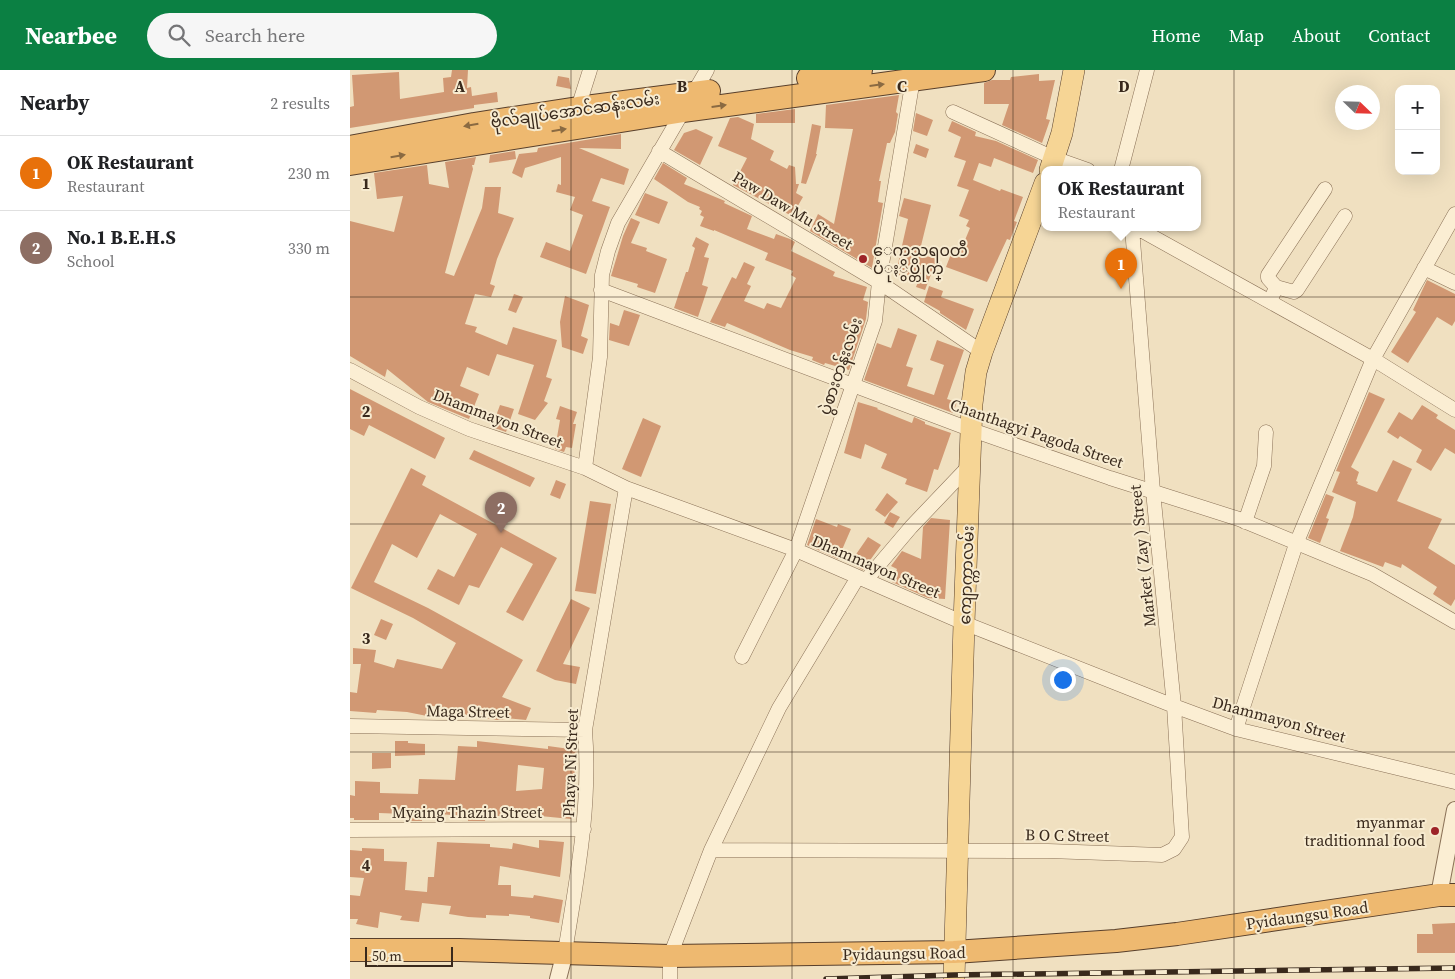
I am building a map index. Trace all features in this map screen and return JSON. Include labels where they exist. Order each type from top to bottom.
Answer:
[{"type":"highway","points":[[830,78],[861,70]]},
{"type":"highway","points":[[830,78],[984,70]]},
{"type":"highway","name":"ဗိုလ်ချုပ်အောင်ဆန်းလမ်း","points":[[350,164],[830,78]]},
{"type":"highway","name":"ဗိုလ်ချုပ်အောင်ဆန်းလမ်း","points":[[350,146],[578,108],[689,102]]},
{"type":"highway","name":"Pyidaungsu Road","points":[[350,950],[459,950],[670,956],[954,952],[1151,937],[1447,895]]},
{"type":"main road","points":[[1052,164],[1068,106],[1074,70]]},
{"type":"main road","name":"ကျောက္ကာလမ်း","points":[[954,979],[972,404],[976,372],[982,352],[1041,194]]},
{"type":"street","points":[[578,108],[590,70]]},
{"type":"street","points":[[585,468],[600,357],[602,275],[608,251],[618,223],[707,70]]},
{"type":"street","points":[[1122,166],[1147,70]]},
{"type":"street","name":"ပွဲစားတန်းလမ်း","points":[[742,657],[796,550],[875,321],[879,282],[913,75]]},
{"type":"street","points":[[954,112],[1052,164]]},
{"type":"street","name":"Paw Daw Mu Street","points":[[659,151],[879,282],[982,352]]},
{"type":"street","points":[[1325,189],[1268,275],[1268,278],[1276,287],[1294,292],[1297,290],[1346,216]]},
{"type":"street","points":[[1236,729],[1296,544],[1373,359],[1455,214]]},
{"type":"street","name":"Market ( Zay ) Street","points":[[1132,231],[1153,491],[1174,706],[1182,837],[1174,849]]},
{"type":"street","points":[[1142,231],[1373,359],[1455,410]]},
{"type":"street","points":[[1424,268],[1455,283]]},
{"type":"street","points":[[1270,302],[1276,287]]},
{"type":"street","name":"Chanthagyi Pagoda Street","points":[[601,290],[972,430],[1245,522],[1372,574],[1455,622]]},
{"type":"street","name":"Dhammayon Street","points":[[350,370],[419,407],[468,429],[585,468],[626,488],[796,550],[964,623],[1174,706],[1236,729],[1455,782]]},
{"type":"street","points":[[1245,522],[1264,466],[1266,432]]},
{"type":"street","points":[[670,979],[670,956],[711,850],[779,708],[862,579],[971,464]]},
{"type":"street","name":"Phaya Ni Street","points":[[565,952],[584,829],[588,762],[585,730],[626,488]]},
{"type":"street","name":"Maga Street","points":[[350,726],[585,730]]},
{"type":"street","points":[[1447,895],[1455,810]]},
{"type":"street","name":"Myaing Thazin Street","points":[[350,830],[584,829]]},
{"type":"street","name":"B O C Street","points":[[711,850],[1048,851],[1162,855],[1174,849]]},
{"type":"street","points":[[558,979],[565,952]]},
{"type":"building","points":[[452,70],[468,70],[467,88],[471,87],[472,96],[497,92],[498,102],[474,105],[474,108],[350,128],[350,107],[354,106],[352,75],[399,72],[400,99],[444,92],[443,78],[451,77]]},
{"type":"building","points":[[1039,74],[1039,81],[1055,80],[1046,119],[1050,120],[1042,143],[1002,125],[1009,104],[984,104],[984,83],[992,80],[1010,80],[1011,77]]},
{"type":"building","points":[[558,76],[569,78],[571,89],[556,86]]},
{"type":"building","points":[[899,95],[895,132],[890,143],[887,143],[879,181],[881,181],[878,202],[883,203],[872,268],[810,231],[818,214],[834,224],[853,129],[825,128],[826,105]]},
{"type":"building","points":[[795,109],[795,123],[756,123],[756,114]]},
{"type":"building","points":[[916,113],[933,120],[927,136],[913,131]]},
{"type":"building","points":[[738,117],[754,124],[751,139],[774,151],[770,160],[787,169],[789,165],[795,167],[796,184],[799,184],[796,193],[803,197],[792,216],[733,185],[747,158],[718,146],[730,118]]},
{"type":"building","points":[[952,121],[976,132],[975,136],[996,141],[1038,160],[1033,173],[994,158],[991,167],[979,163],[973,180],[1000,191],[1001,189],[1023,197],[1014,221],[1017,222],[1010,240],[1007,239],[987,282],[946,267],[951,254],[958,257],[970,228],[966,226],[969,220],[959,216],[969,190],[957,186],[966,161],[954,157],[961,137],[948,131]]},
{"type":"building","points":[[812,124],[821,126],[817,154],[806,184],[801,183]]},
{"type":"building","points":[[696,129],[713,137],[700,165],[674,150],[684,133]]},
{"type":"building","points":[[621,134],[621,149],[579,148],[629,169],[624,185],[601,178],[592,201],[610,207],[586,274],[540,257],[546,242],[570,251],[583,215],[570,210],[575,197],[556,192],[558,184],[561,185],[561,157],[525,168],[522,178],[512,173],[519,154],[537,152],[538,148]]},
{"type":"building","points":[[916,144],[929,149],[926,158],[913,153]]},
{"type":"building","points":[[515,151],[516,159],[489,163],[490,155]]},
{"type":"building","points":[[476,157],[474,165],[472,165],[473,169],[445,273],[454,276],[482,208],[485,187],[501,187],[498,213],[514,218],[497,259],[490,284],[495,286],[491,297],[475,294],[465,324],[477,327],[475,332],[507,345],[513,327],[557,340],[546,377],[552,379],[544,401],[548,403],[535,420],[518,414],[534,365],[497,354],[489,376],[467,367],[460,386],[479,394],[469,419],[428,402],[387,369],[385,377],[350,356],[350,221],[394,232],[403,196],[377,199],[374,173],[427,165],[429,184],[449,188],[445,162]]},
{"type":"building","points":[[663,163],[687,178],[684,184],[725,201],[724,203],[752,216],[747,229],[774,239],[776,234],[790,239],[795,242],[791,251],[835,272],[833,276],[867,287],[863,300],[868,302],[866,319],[849,370],[825,363],[824,365],[812,360],[813,357],[790,350],[727,323],[725,327],[710,322],[732,277],[736,279],[744,262],[755,267],[747,284],[751,286],[744,301],[764,309],[767,303],[781,308],[796,278],[791,275],[793,271],[765,260],[768,253],[700,226],[704,217],[700,215],[702,211],[699,209],[700,207],[688,202],[654,179]]},
{"type":"building","points":[[645,193],[668,202],[659,224],[635,215]]},
{"type":"building","points":[[904,198],[931,205],[919,254],[937,259],[925,290],[916,287],[918,282],[895,277],[908,219],[899,216]]},
{"type":"building","points":[[631,218],[640,222],[631,243],[647,248],[646,251],[667,259],[655,293],[637,287],[638,284],[611,276],[623,236]]},
{"type":"building","points":[[696,237],[709,244],[704,257],[709,258],[702,285],[708,287],[698,317],[674,308],[686,272],[688,272],[695,248],[692,246]]},
{"type":"building","points":[[1427,280],[1455,294],[1455,321],[1452,326],[1437,317],[1408,363],[1391,352],[1416,312],[1413,310]]},
{"type":"building","points":[[929,286],[943,291],[941,297],[974,309],[966,330],[924,302]]},
{"type":"building","points":[[514,294],[523,297],[516,313],[508,310]]},
{"type":"building","points":[[565,296],[589,305],[581,336],[588,339],[583,354],[562,347],[560,322]]},
{"type":"building","points":[[624,310],[640,315],[629,346],[609,340],[610,323],[619,326]]},
{"type":"building","points":[[898,328],[917,335],[906,366],[913,368],[907,386],[934,395],[944,365],[930,360],[937,340],[964,350],[947,399],[957,402],[953,413],[864,380],[877,343],[891,348]]},
{"type":"building","points":[[350,389],[445,438],[435,459],[369,425],[364,436],[350,429]]},
{"type":"building","points":[[1369,392],[1385,399],[1351,467],[1359,472],[1357,484],[1377,492],[1393,460],[1412,469],[1397,501],[1442,519],[1428,548],[1455,565],[1455,599],[1451,606],[1433,594],[1437,587],[1402,564],[1401,568],[1385,562],[1383,567],[1340,551],[1353,517],[1356,502],[1332,492],[1340,472],[1336,471]]},
{"type":"building","points":[[858,402],[878,408],[912,423],[914,417],[925,422],[925,424],[951,433],[938,470],[934,469],[927,492],[905,484],[907,479],[881,468],[887,454],[865,444],[861,459],[844,453]]},
{"type":"building","points":[[500,405],[514,409],[506,432],[492,427]]},
{"type":"building","points":[[1422,405],[1438,415],[1436,418],[1455,430],[1455,454],[1445,448],[1431,471],[1416,462],[1422,450],[1400,436],[1398,439],[1387,432],[1399,412],[1412,420]]},
{"type":"building","points":[[560,406],[577,412],[573,424],[576,424],[572,448],[566,447],[564,452],[555,449],[560,420],[556,419]]},
{"type":"building","points":[[643,418],[661,426],[641,477],[622,469]]},
{"type":"building","points":[[474,450],[535,478],[530,487],[469,459]]},
{"type":"building","points":[[411,468],[426,476],[422,485],[557,558],[523,621],[506,612],[533,564],[501,547],[479,588],[469,585],[459,605],[427,589],[438,569],[454,577],[477,534],[440,514],[417,558],[392,544],[374,582],[428,608],[523,660],[502,697],[531,708],[526,720],[504,718],[503,720],[497,720],[462,714],[462,712],[428,705],[427,716],[407,712],[377,710],[376,713],[350,711],[350,692],[357,693],[361,664],[353,664],[353,648],[376,650],[374,662],[394,668],[397,659],[442,669],[456,643],[413,618],[351,588]]},
{"type":"building","points":[[556,480],[566,484],[560,499],[550,495]]},
{"type":"building","points":[[887,493],[898,502],[885,517],[875,510]]},
{"type":"building","points":[[1326,494],[1334,497],[1326,518],[1329,519],[1320,543],[1308,538]]},
{"type":"building","points":[[590,501],[611,504],[596,594],[575,591]]},
{"type":"building","points":[[890,512],[900,517],[893,528],[884,523]]},
{"type":"building","points":[[931,518],[950,520],[945,599],[928,598],[892,582],[897,569],[891,566],[902,551],[921,559],[923,527]]},
{"type":"building","points":[[816,519],[837,527],[838,524],[851,529],[838,559],[807,545]]},
{"type":"building","points":[[868,537],[881,545],[863,570],[850,563]]},
{"type":"building","points":[[571,599],[590,608],[563,664],[580,667],[576,684],[555,680],[536,671]]},
{"type":"building","points":[[381,619],[393,624],[386,640],[374,635]]},
{"type":"building","points":[[395,741],[425,744],[425,755],[395,756]]},
{"type":"building","points":[[477,741],[548,749],[548,746],[577,750],[571,819],[540,816],[540,810],[512,812],[511,818],[486,814],[485,821],[468,821],[468,816],[422,813],[422,821],[405,821],[405,814],[379,813],[379,820],[354,820],[354,818],[350,818],[350,795],[355,796],[355,781],[380,782],[380,793],[418,794],[419,779],[455,780],[458,746],[477,747]],"holes":[[[518,765],[544,768],[542,789],[516,791]]]},
{"type":"building","points":[[372,753],[391,753],[391,768],[372,769]]},
{"type":"building","points":[[539,840],[564,842],[560,877],[500,866],[498,885],[511,885],[511,896],[533,898],[534,895],[563,900],[559,923],[530,918],[530,916],[509,914],[509,916],[486,915],[486,918],[468,917],[449,914],[451,906],[422,903],[419,922],[400,920],[402,916],[380,912],[378,928],[356,924],[358,919],[350,919],[350,895],[360,896],[364,878],[350,877],[350,850],[362,851],[362,848],[384,849],[384,861],[407,862],[405,890],[427,892],[428,877],[434,877],[437,842],[490,844],[490,847],[512,849],[513,843],[539,848]]},
{"type":"building","points":[[1455,923],[1455,953],[1417,953],[1417,934],[1433,934],[1432,924]]},
{"type":"railway","points":[[826,979],[954,975],[1455,968]]},
{"type":"place","name":"ေကသရ၀တီ ပံုႏွိပ္တိုက္","points":[[863,259]]},
{"type":"place","name":"OK Restaurant","points":[[1121,289]]},
{"type":"place","name":"No.1 B.E.H.S","points":[[501,533]]},
{"type":"place","name":"myanmar traditionnal food","points":[[1435,831]]}]
